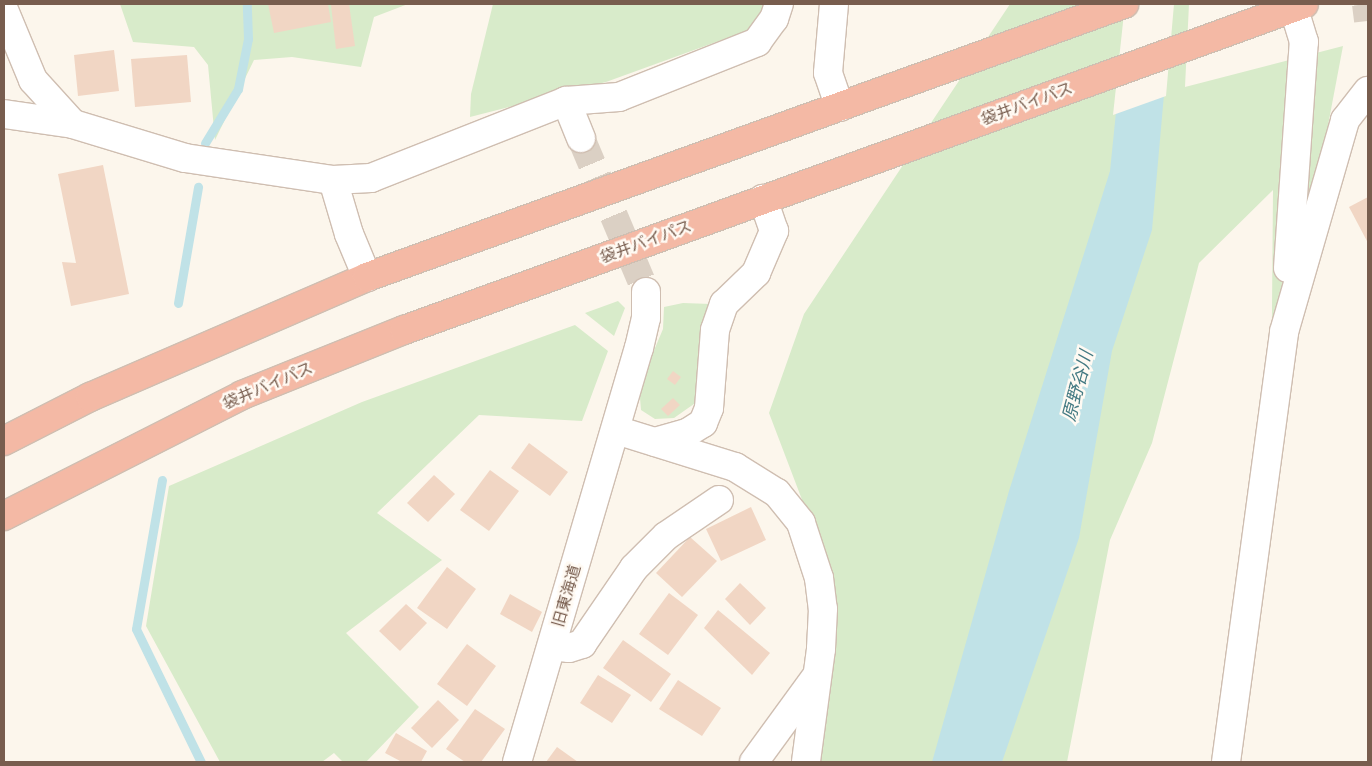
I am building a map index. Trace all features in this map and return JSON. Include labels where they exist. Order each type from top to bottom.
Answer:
[{"type":"highway","points":[[4,441],[90,397],[367,277],[1124,4]]},
{"type":"highway","name":"袋井バイパス","points":[[4,516],[242,395],[404,330],[1299,6]]},
{"type":"street","points":[[4,114],[73,124],[185,158],[333,180],[371,178],[566,101],[619,97],[757,42],[774,19],[779,4]]},
{"type":"street","points":[[834,4],[828,73],[851,103]]},
{"type":"street","points":[[1226,762],[1284,332],[1304,42],[1299,6]]},
{"type":"street","points":[[4,10],[33,80],[73,124]]},
{"type":"street","points":[[1284,332],[1345,120],[1368,91]]},
{"type":"street","points":[[566,101],[581,138]]},
{"type":"street","points":[[333,180],[349,234],[367,277]]},
{"type":"street","points":[[655,442],[687,433],[703,423],[709,408],[715,330],[724,304],[756,273],[774,231],[763,199]]},
{"type":"street","name":"旧東海道","points":[[518,762],[616,430],[646,318],[646,292]]},
{"type":"street","points":[[616,430],[734,468],[787,501],[801,523],[818,578],[823,610],[818,674],[806,762]]},
{"type":"street","points":[[552,646],[569,648],[582,644],[634,568],[666,536],[720,500]]},
{"type":"street","points":[[754,762],[818,674]]},
{"type":"street","points":[[794,762],[812,719]]},
{"type":"green space","points":[[120,4],[408,4],[374,17],[361,67],[292,57],[254,60],[215,140],[208,65],[194,47],[133,42]]},
{"type":"green space","points":[[493,4],[765,4],[752,29],[606,82],[470,117],[471,94]]},
{"type":"green space","points":[[1010,4],[1189,4],[1185,87],[1343,46],[1271,427],[1273,190],[1199,263],[1152,443],[1110,540],[1067,762],[794,762],[828,568],[769,413],[804,314]]},
{"type":"green space","points":[[618,301],[625,308],[614,336],[585,313]]},
{"type":"green space","points":[[683,303],[711,304],[701,399],[674,418],[655,419],[641,410],[639,386],[663,329],[664,307]]},
{"type":"green space","points":[[575,325],[608,351],[582,421],[479,415],[377,513],[442,560],[346,633],[419,707],[366,762],[343,762],[334,753],[322,762],[220,762],[146,626],[169,486],[362,402]]},
{"type":"water","name":"原野谷川","points":[[1127,4],[1172,4],[1152,230],[1112,351],[1079,538],[1002,762],[932,762],[1009,491],[1110,171]]},
{"type":"pier","points":[[1125,4],[1174,4],[1166,96],[1113,115]]},
{"type":"building","points":[[268,4],[328,4],[331,22],[274,33]]},
{"type":"building","points":[[349,4],[355,46],[336,49],[331,5]]},
{"type":"building","points":[[114,50],[119,91],[78,96],[74,55]]},
{"type":"building","points":[[187,55],[191,102],[135,107],[131,59]]},
{"type":"building","points":[[103,165],[129,294],[71,306],[62,262],[76,263],[58,174]]},
{"type":"building","points":[[1368,197],[1368,243],[1349,207]]},
{"type":"building","points":[[673,371],[681,377],[675,385],[667,379]]},
{"type":"building","points":[[673,398],[680,405],[668,416],[661,409]]},
{"type":"building","points":[[529,443],[568,472],[550,496],[511,468]]},
{"type":"building","points":[[490,470],[519,491],[489,531],[460,510]]},
{"type":"building","points":[[434,475],[455,494],[428,522],[407,503]]},
{"type":"building","points":[[751,507],[766,540],[721,561],[706,529]]},
{"type":"building","points":[[690,537],[717,561],[682,597],[656,573]]},
{"type":"building","points":[[447,567],[476,589],[447,629],[417,608]]},
{"type":"building","points":[[740,583],[766,608],[750,625],[725,599]]},
{"type":"building","points":[[669,593],[698,615],[668,655],[639,634]]},
{"type":"building","points":[[510,594],[542,612],[532,632],[500,614]]},
{"type":"building","points":[[406,604],[427,623],[400,651],[379,631]]},
{"type":"building","points":[[718,610],[770,653],[752,675],[704,628]]},
{"type":"building","points":[[623,640],[671,674],[651,702],[603,668]]},
{"type":"building","points":[[467,644],[496,666],[467,706],[437,684]]},
{"type":"building","points":[[598,675],[631,695],[612,723],[580,703]]},
{"type":"building","points":[[678,680],[721,708],[702,736],[659,709]]},
{"type":"building","points":[[438,700],[459,720],[432,748],[411,728]]},
{"type":"building","points":[[475,709],[505,729],[481,762],[465,762],[446,749]]},
{"type":"building","points":[[396,733],[427,751],[421,762],[402,762],[385,753]]},
{"type":"building","points":[[557,747],[578,762],[546,762]]},
{"type":"waterway","points":[[205,143],[238,89],[248,39],[247,4]]},
{"type":"waterway","points":[[178,303],[198,187]]},
{"type":"waterway","points":[[162,480],[136,629],[201,762]]},
{"type":"tunnel","points":[[1366,4],[1368,21]]},
{"type":"tunnel","points":[[581,138],[646,292]]}]
